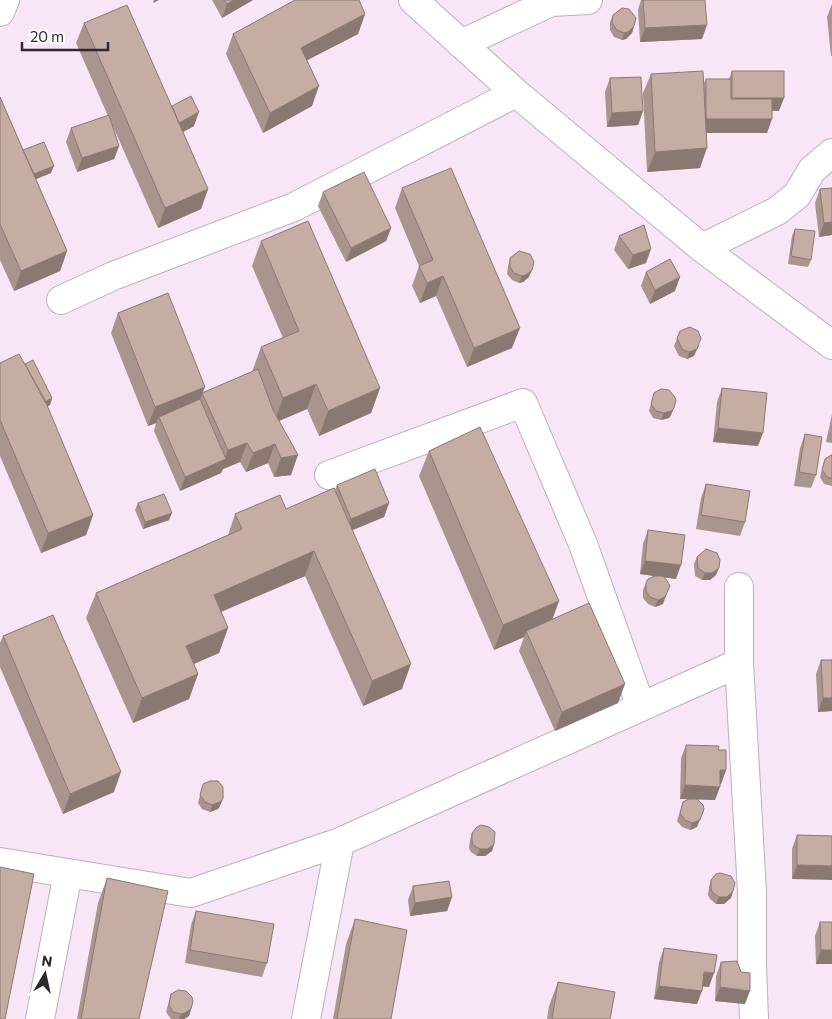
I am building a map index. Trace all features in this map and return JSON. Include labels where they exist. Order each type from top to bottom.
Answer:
[{"type":"street","points":[[0,12],[5,0]]},
{"type":"street","points":[[413,0],[516,93],[702,248],[832,345]]},
{"type":"street","points":[[460,44],[551,2],[588,0]]},
{"type":"street","points":[[61,300],[113,276],[294,207],[516,93]]},
{"type":"street","points":[[702,248],[777,210],[797,195],[812,170],[832,153]]},
{"type":"street","points":[[329,475],[523,403],[583,544],[641,707]]},
{"type":"street","points":[[739,587],[739,663],[752,892],[754,1019]]},
{"type":"street","points":[[2,855],[68,873],[191,893],[340,842],[739,663]]},
{"type":"street","points":[[306,1019],[340,842]]},
{"type":"street","points":[[40,1019],[68,873]]},
{"type":"building","points":[[224,0],[234,0],[227,4]]},
{"type":"building","points":[[295,0],[359,0],[365,14],[301,48],[319,86],[270,113],[233,34]]},
{"type":"building","points":[[643,0],[705,0],[707,25],[645,28]]},
{"type":"building","points":[[127,5],[208,189],[165,208],[84,23]]},
{"type":"building","points":[[622,8],[629,9],[636,18],[634,26],[624,33],[617,30],[612,23],[613,15]]},
{"type":"building","points":[[703,71],[707,148],[655,152],[651,74]]},
{"type":"building","points":[[732,71],[784,71],[784,98],[732,98]]},
{"type":"building","points":[[641,77],[643,111],[612,113],[610,78]]},
{"type":"building","points":[[706,79],[731,79],[731,99],[772,99],[772,119],[706,119]]},
{"type":"building","points":[[191,96],[199,112],[179,123],[172,106]]},
{"type":"building","points":[[0,97],[67,251],[21,271],[0,224]]},
{"type":"building","points":[[109,115],[119,146],[82,158],[71,128]]},
{"type":"building","points":[[44,142],[54,166],[34,174],[23,150]]},
{"type":"building","points":[[451,168],[520,328],[474,348],[443,276],[427,283],[419,266],[433,260],[402,188]]},
{"type":"building","points":[[364,172],[391,228],[351,248],[323,192]]},
{"type":"building","points":[[832,188],[832,222],[824,223],[820,189]]},
{"type":"building","points":[[308,221],[380,388],[328,411],[316,384],[283,398],[261,347],[299,331],[261,241]]},
{"type":"building","points":[[644,225],[651,249],[633,255],[619,236]]},
{"type":"building","points":[[795,229],[815,231],[811,260],[791,256]]},
{"type":"building","points":[[519,251],[530,254],[534,262],[532,270],[522,276],[514,273],[510,267],[510,258]]},
{"type":"building","points":[[670,259],[680,277],[655,290],[646,272]]},
{"type":"building","points":[[168,293],[205,387],[155,407],[118,313]]},
{"type":"building","points":[[690,327],[698,331],[701,338],[697,349],[689,352],[682,349],[677,338],[680,331]]},
{"type":"building","points":[[19,354],[44,398],[93,515],[48,533],[0,420],[0,363]]},
{"type":"building","points":[[33,360],[52,398],[45,402],[25,364]]},
{"type":"building","points":[[258,369],[273,410],[298,455],[281,458],[275,444],[253,453],[247,443],[228,450],[202,393]]},
{"type":"building","points":[[722,388],[767,393],[763,433],[718,428]]},
{"type":"building","points":[[661,389],[669,390],[676,400],[674,408],[664,413],[656,411],[651,404],[654,393]]},
{"type":"building","points":[[200,399],[226,459],[185,477],[159,417]]},
{"type":"building","points":[[480,427],[559,601],[503,625],[429,451]]},
{"type":"building","points":[[805,434],[822,437],[816,475],[799,472]]},
{"type":"building","points":[[831,455],[832,479],[827,477],[822,470],[825,459]]},
{"type":"building","points":[[375,469],[389,503],[351,519],[337,485]]},
{"type":"building","points":[[706,484],[750,491],[745,522],[701,515]]},
{"type":"building","points":[[334,488],[411,664],[372,681],[314,551],[214,595],[228,628],[186,646],[198,674],[142,698],[96,593],[242,529],[235,514],[280,495],[286,509]]},
{"type":"building","points":[[164,494],[172,513],[145,522],[138,503]]},
{"type":"building","points":[[648,530],[685,535],[681,565],[645,561]]},
{"type":"building","points":[[706,549],[717,553],[720,560],[719,568],[712,573],[705,573],[698,568],[697,557]]},
{"type":"building","points":[[655,576],[663,576],[670,586],[665,597],[658,600],[650,597],[646,591],[648,579]]},
{"type":"building","points":[[589,603],[625,684],[562,712],[526,631]]},
{"type":"building","points":[[53,615],[121,772],[70,794],[3,636]]},
{"type":"building","points":[[821,660],[832,660],[832,698],[823,698]]},
{"type":"building","points":[[686,745],[719,746],[718,750],[726,750],[726,770],[720,770],[720,787],[685,785]]},
{"type":"building","points":[[210,781],[218,781],[223,787],[223,799],[212,805],[205,802],[200,795],[203,784]]},
{"type":"building","points":[[689,799],[697,799],[704,809],[700,820],[692,823],[685,820],[680,813],[683,802]]},
{"type":"building","points":[[481,825],[489,827],[495,832],[494,844],[488,849],[480,849],[473,845],[472,833]]},
{"type":"building","points":[[797,835],[832,836],[832,866],[797,865]]},
{"type":"building","points":[[0,867],[34,874],[5,1019],[0,1019]]},
{"type":"building","points":[[720,873],[731,876],[735,883],[733,891],[727,897],[719,897],[712,892],[711,880],[716,874]]},
{"type":"building","points":[[107,878],[168,891],[139,1019],[81,1019]]},
{"type":"building","points":[[449,881],[452,897],[415,903],[413,886]]},
{"type":"building","points":[[196,911],[274,924],[267,963],[190,950]]},
{"type":"building","points":[[355,919],[407,930],[391,1019],[337,1019]]},
{"type":"building","points":[[820,922],[832,922],[832,950],[821,950]]},
{"type":"building","points":[[664,948],[717,955],[714,973],[704,972],[702,991],[659,986]]},
{"type":"building","points":[[737,961],[741,972],[750,973],[750,991],[720,987],[721,962]]},
{"type":"building","points":[[558,982],[615,992],[610,1019],[552,1019]]},
{"type":"building","points":[[178,990],[186,991],[193,1001],[191,1009],[181,1014],[173,1012],[169,1005],[171,994]]}]
